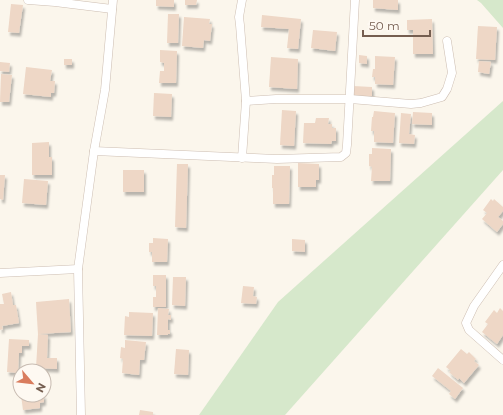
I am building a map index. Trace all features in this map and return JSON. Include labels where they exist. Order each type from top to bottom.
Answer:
[{"type":"street","points":[[28,0],[112,9]]},
{"type":"street","points":[[81,415],[78,269],[94,151],[105,90],[113,0]]},
{"type":"street","points":[[242,0],[239,17],[246,101],[242,158]]},
{"type":"street","points":[[94,151],[277,159],[341,157],[346,153],[355,0]]},
{"type":"street","points":[[246,101],[276,99],[350,99],[411,104],[421,103],[442,97],[448,89],[452,73],[447,41]]},
{"type":"street","points":[[503,265],[474,306],[466,323],[469,330],[503,360]]},
{"type":"street","points":[[0,273],[78,269]]},
{"type":"green space","points":[[477,0],[503,0],[503,28],[481,3]]},
{"type":"green space","points":[[503,101],[503,170],[285,415],[199,415],[278,302]]},
{"type":"building","points":[[156,0],[174,0],[174,7],[156,6]]},
{"type":"building","points":[[185,0],[197,0],[196,5],[185,5]]},
{"type":"building","points":[[373,0],[398,0],[398,10],[373,8]]},
{"type":"building","points":[[11,4],[23,5],[19,33],[8,32]]},
{"type":"building","points":[[168,14],[179,14],[178,43],[167,43]]},
{"type":"building","points":[[262,15],[301,19],[298,49],[287,48],[289,29],[261,27]]},
{"type":"building","points":[[184,17],[210,19],[209,24],[212,24],[210,41],[204,40],[203,48],[182,46]]},
{"type":"building","points":[[432,19],[433,54],[413,54],[413,30],[407,30],[407,20]]},
{"type":"building","points":[[478,26],[497,27],[495,60],[476,59]]},
{"type":"building","points":[[313,30],[337,32],[335,51],[311,48]]},
{"type":"building","points":[[160,50],[177,51],[176,83],[159,83],[160,71],[164,71],[164,63],[160,62]]},
{"type":"building","points":[[359,55],[367,56],[367,64],[359,63]]},
{"type":"building","points":[[375,56],[395,57],[393,85],[375,84],[375,77],[372,77],[373,69],[375,69]]},
{"type":"building","points":[[271,57],[298,59],[297,89],[269,87]]},
{"type":"building","points":[[64,59],[72,59],[72,65],[64,65]]},
{"type":"building","points":[[479,61],[491,62],[489,74],[478,72]]},
{"type":"building","points":[[0,62],[10,63],[9,72],[0,71]]},
{"type":"building","points":[[26,67],[52,70],[50,81],[55,81],[54,93],[51,93],[51,97],[23,94]]},
{"type":"building","points":[[1,74],[12,75],[9,102],[0,102]]},
{"type":"building","points":[[353,86],[372,87],[372,96],[353,96]]},
{"type":"building","points":[[154,93],[172,94],[171,117],[153,116]]},
{"type":"building","points":[[282,110],[296,111],[294,146],[280,145]]},
{"type":"building","points":[[374,111],[395,113],[393,143],[374,142],[374,131],[371,131]]},
{"type":"building","points":[[413,112],[432,113],[432,125],[412,124]]},
{"type":"building","points":[[401,113],[411,114],[409,134],[415,135],[414,144],[399,143]]},
{"type":"building","points":[[316,118],[329,118],[328,124],[332,124],[332,128],[336,128],[336,141],[332,141],[331,144],[303,143],[304,123],[315,123]]},
{"type":"building","points":[[49,142],[49,157],[52,157],[52,175],[32,175],[32,143]]},
{"type":"building","points":[[372,148],[391,149],[390,181],[371,181],[372,167],[369,166],[369,154],[372,154]]},
{"type":"building","points":[[298,163],[319,164],[319,180],[316,180],[316,187],[298,187]]},
{"type":"building","points":[[177,164],[188,164],[186,228],[175,227]]},
{"type":"building","points":[[274,166],[290,166],[289,204],[273,204],[272,175],[274,175]]},
{"type":"building","points":[[123,170],[144,170],[144,192],[123,192]]},
{"type":"building","points":[[0,175],[5,175],[3,200],[0,199]]},
{"type":"building","points":[[24,179],[48,181],[46,205],[22,203]]},
{"type":"building","points":[[491,199],[493,201],[494,199],[503,207],[503,211],[498,217],[503,221],[503,224],[497,232],[482,219],[487,213],[483,210]]},
{"type":"building","points":[[153,238],[168,239],[167,262],[152,262],[152,252],[149,252],[149,243],[153,243]]},
{"type":"building","points":[[292,239],[305,240],[305,252],[292,251]]},
{"type":"building","points":[[153,275],[166,275],[166,307],[153,307],[153,297],[156,297],[156,286],[153,286]]},
{"type":"building","points":[[173,277],[186,277],[185,306],[172,305]]},
{"type":"building","points":[[243,286],[254,287],[253,296],[257,297],[256,304],[241,303]]},
{"type":"building","points":[[11,292],[13,305],[16,305],[19,323],[2,326],[3,329],[0,330],[0,304],[4,304],[2,294]]},
{"type":"building","points":[[69,299],[71,332],[38,334],[36,302]]},
{"type":"building","points":[[158,308],[169,309],[168,315],[171,315],[171,320],[168,319],[168,330],[170,330],[170,334],[168,335],[157,335]]},
{"type":"building","points":[[500,308],[503,311],[503,335],[497,344],[482,332],[488,324],[485,322],[494,310],[497,313]]},
{"type":"building","points":[[129,312],[153,313],[152,336],[124,335],[125,316],[129,317]]},
{"type":"building","points":[[38,334],[48,335],[47,358],[57,358],[57,369],[52,369],[52,363],[36,363]]},
{"type":"building","points":[[9,339],[29,340],[29,346],[22,346],[22,353],[19,353],[18,363],[12,363],[12,372],[7,372]]},
{"type":"building","points":[[125,340],[146,342],[144,360],[140,360],[139,375],[122,373],[123,359],[120,358],[121,347],[125,348]]},
{"type":"building","points":[[176,349],[189,350],[188,375],[174,374]]},
{"type":"building","points":[[461,349],[467,354],[469,352],[476,359],[474,361],[479,365],[464,383],[449,372],[451,371],[446,367]]},
{"type":"building","points":[[438,368],[463,388],[455,399],[449,394],[451,391],[432,376]]},
{"type":"building","points":[[22,403],[40,403],[40,408],[23,410]]},
{"type":"building","points":[[140,410],[153,412],[153,415],[139,415]]}]
